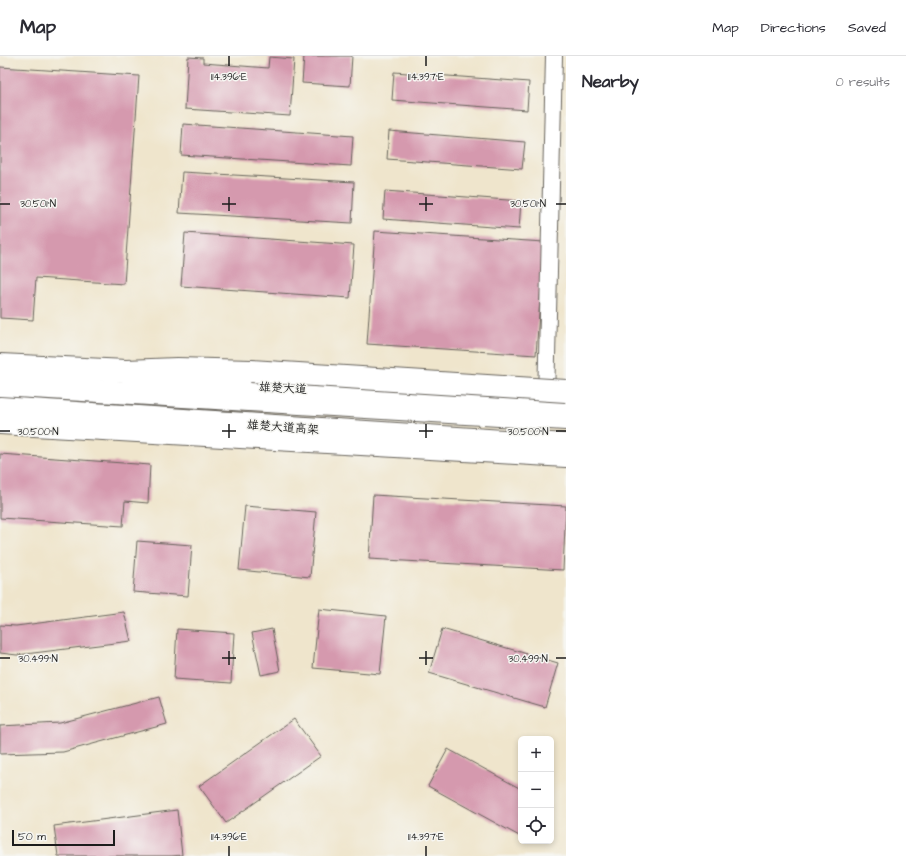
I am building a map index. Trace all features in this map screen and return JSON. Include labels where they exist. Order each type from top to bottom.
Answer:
[{"type":"main road","name":"雄楚大道","points":[[0,364],[126,371],[176,382],[556,405]]},
{"type":"main road","points":[[126,371],[176,369],[251,371],[566,391]]},
{"type":"main road","name":"雄楚大道高架","points":[[0,385],[566,419]]},
{"type":"main road","name":"雄楚大道高架","points":[[0,408],[566,445]]},
{"type":"main road","points":[[0,423],[566,456]]},
{"type":"street","points":[[554,56],[556,405]]},
{"type":"building","points":[[304,56],[352,56],[350,86],[302,83]]},
{"type":"building","points":[[188,57],[203,58],[203,63],[268,68],[269,57],[294,59],[290,116],[185,109]]},
{"type":"building","points":[[0,67],[139,76],[124,284],[36,278],[33,320],[0,318]]},
{"type":"building","points":[[394,72],[529,82],[527,110],[392,100]]},
{"type":"building","points":[[183,124],[353,136],[351,166],[181,155]]},
{"type":"building","points":[[389,131],[525,142],[522,169],[387,159]]},
{"type":"building","points":[[182,172],[354,182],[352,223],[179,213]]},
{"type":"building","points":[[385,191],[521,201],[519,229],[383,219]]},
{"type":"building","points":[[375,231],[544,242],[536,355],[367,344]]},
{"type":"building","points":[[185,233],[354,245],[350,298],[181,286]]},
{"type":"building","points":[[0,454],[150,465],[148,503],[125,501],[123,526],[0,518]]},
{"type":"building","points":[[373,495],[566,506],[563,570],[369,559]]},
{"type":"building","points":[[245,506],[316,512],[310,577],[239,570]]},
{"type":"building","points":[[137,541],[192,545],[188,596],[133,592]]},
{"type":"building","points":[[319,609],[386,616],[380,674],[313,668]]},
{"type":"building","points":[[124,612],[131,641],[17,655],[0,653],[0,625],[16,626]]},
{"type":"building","points":[[177,629],[234,633],[231,683],[174,679]]},
{"type":"building","points":[[272,629],[280,671],[261,675],[252,633]]},
{"type":"building","points":[[442,629],[558,663],[545,707],[429,673]]},
{"type":"building","points":[[159,697],[167,724],[63,752],[0,754],[0,726],[60,723]]},
{"type":"building","points":[[294,719],[321,756],[226,823],[199,786]]},
{"type":"building","points":[[448,749],[518,787],[518,835],[428,786]]},
{"type":"building","points":[[177,810],[182,855],[58,856],[54,826]]}]
